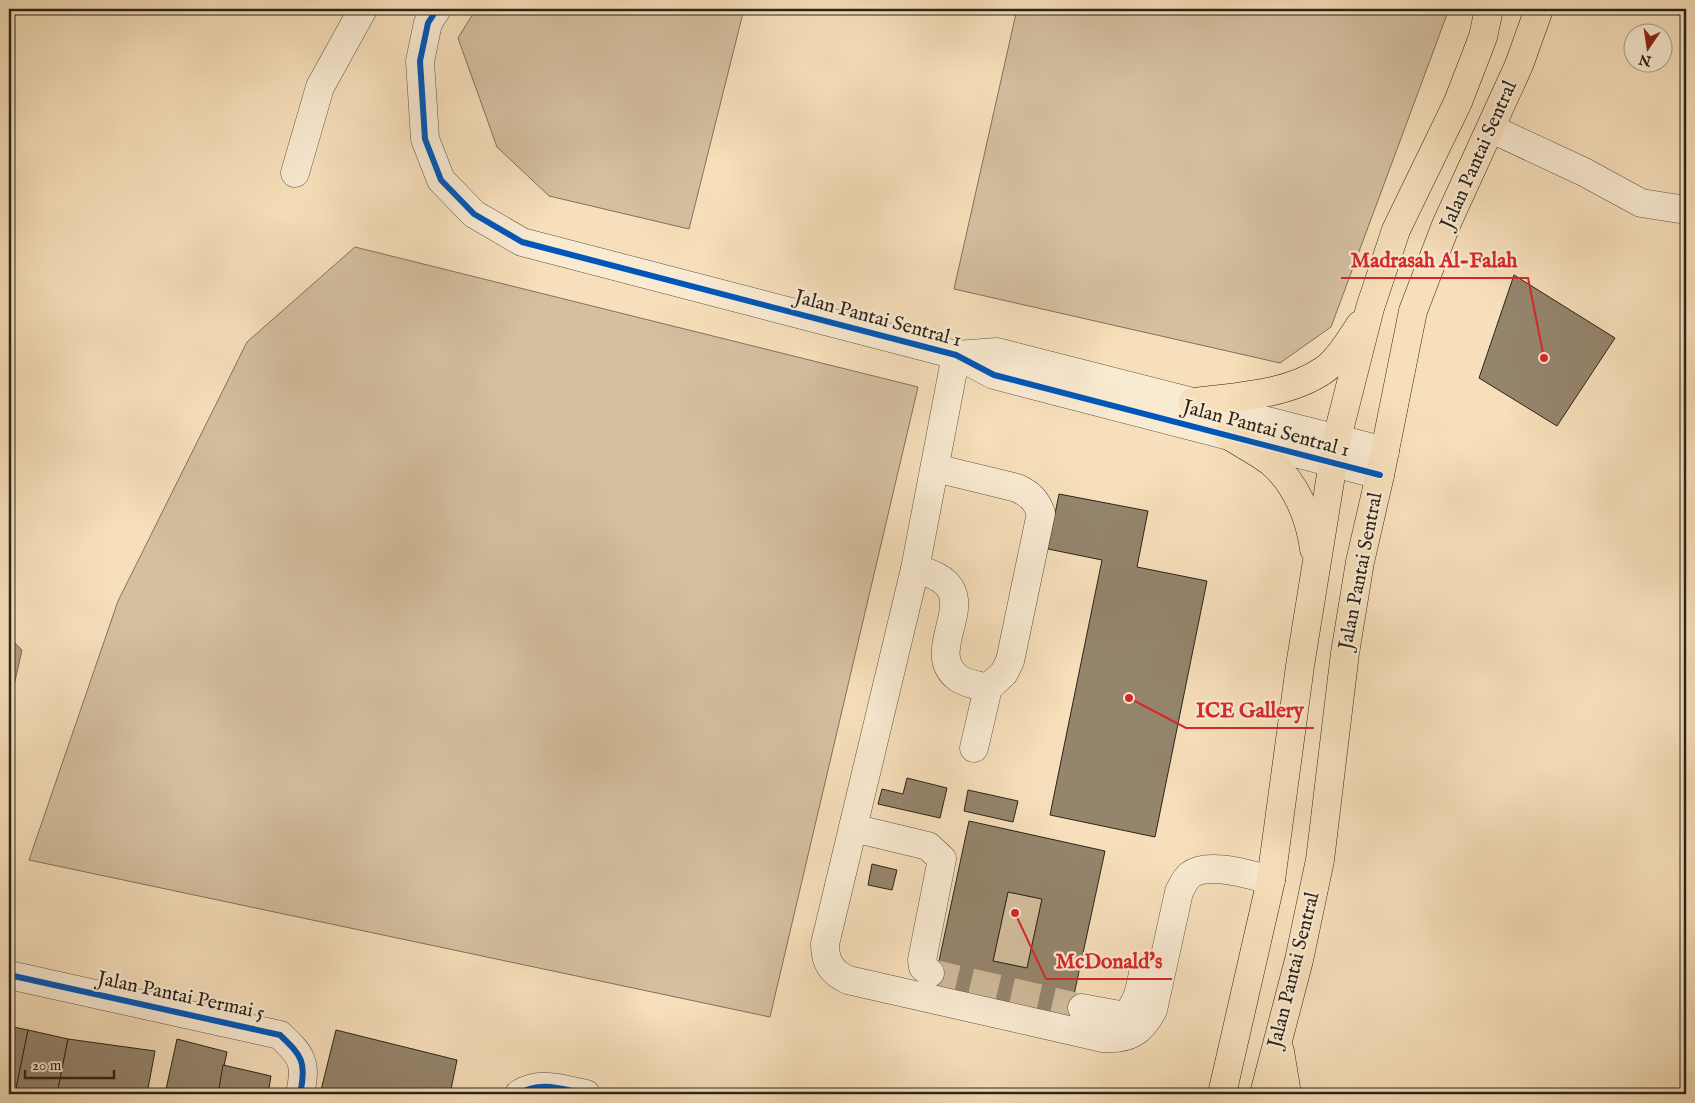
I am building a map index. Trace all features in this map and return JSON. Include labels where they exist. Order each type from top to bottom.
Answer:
[{"type":"main road","name":"Jalan Pantai Sentral","points":[[1224,1085],[1271,880],[1300,666],[1317,572],[1334,451],[1370,308],[1396,230],[1458,102],[1483,37],[1489,9]]},
{"type":"main road","name":"Jalan Pantai Sentral","points":[[1264,1094],[1299,960],[1320,860],[1355,589],[1413,311],[1446,225],[1492,129],[1519,65],[1539,9]]},
{"type":"main road","points":[[1193,402],[1252,394],[1293,384],[1324,370],[1348,344],[1370,308]]},
{"type":"main road","points":[[1228,435],[1272,463],[1293,489],[1303,506],[1311,528],[1317,572]]},
{"type":"main road","points":[[1278,1039],[1287,1094]]},
{"type":"main road","points":[[1204,1094],[1224,1085]]},
{"type":"street","points":[[295,173],[320,87],[363,9]]},
{"type":"street","name":"Jalan Pantai Sentral 1","points":[[436,9],[428,24],[420,61],[421,100],[426,139],[441,180],[474,214],[522,242],[956,355],[994,375],[1228,435],[1334,451]]},
{"type":"street","points":[[1492,129],[1584,172],[1641,203],[1686,210]]},
{"type":"street","name":"Jalan Pantai Sentral 1","points":[[956,355],[997,352],[1193,402],[1334,451],[1382,463]]},
{"type":"street","points":[[956,355],[915,569],[825,944],[825,956],[830,967],[838,975],[848,980],[1103,1038],[1118,1039],[1134,1034],[1146,1023],[1153,1010],[1178,892],[1188,876],[1199,869],[1220,870],[1271,880]]},
{"type":"street","points":[[935,468],[1017,488],[1028,493],[1036,501],[1041,513],[1010,661],[1004,673],[988,688],[974,748]]},
{"type":"street","points":[[915,569],[942,578],[950,587],[954,598],[946,646],[946,658],[950,669],[958,678],[988,688]]},
{"type":"street","points":[[852,828],[928,846],[942,860],[922,960],[923,967],[930,972]]},
{"type":"street","points":[[1082,1008],[1125,1016],[1132,1008],[1139,992],[1146,956],[1153,936],[1171,926]]},
{"type":"street","name":"Jalan Pantai Permai 5","points":[[9,975],[280,1035],[300,1055],[303,1080],[300,1094]]},
{"type":"street","points":[[519,1094],[543,1085],[586,1094]]},
{"type":"shaded area","points":[[476,9],[744,9],[689,229],[549,196],[497,147],[458,38]]},
{"type":"shaded area","points":[[1017,9],[1449,9],[1331,327],[1280,363],[954,289]]},
{"type":"shaded area","points":[[355,247],[918,387],[770,1017],[29,860],[118,601],[247,342]]},
{"type":"shaded area","points":[[9,637],[22,650],[9,708]]},
{"type":"shaded area","points":[[1008,892],[1042,899],[1027,968],[993,961]]},
{"type":"building","points":[[1514,275],[1615,338],[1557,426],[1479,378]]},
{"type":"building","points":[[1059,494],[1148,511],[1137,567],[1207,581],[1155,837],[1050,815],[1102,560],[1048,549]]},
{"type":"building","points":[[907,778],[947,788],[940,818],[878,804],[882,789],[903,794]]},
{"type":"building","points":[[968,790],[1018,801],[1013,822],[964,811]]},
{"type":"building","points":[[969,821],[1105,851],[1069,1018],[933,989]],"holes":[[[1008,892],[1042,899],[1027,968],[993,961]]]},
{"type":"building","points":[[872,864],[897,870],[892,890],[868,885]]},
{"type":"building","points":[[9,1026],[28,1030],[15,1094],[9,1094]]},
{"type":"building","points":[[28,1030],[68,1039],[57,1094],[15,1094]]},
{"type":"building","points":[[336,1030],[457,1060],[450,1094],[320,1094]]},
{"type":"building","points":[[68,1039],[155,1051],[147,1094],[57,1094]]},
{"type":"building","points":[[177,1039],[227,1052],[218,1094],[165,1094]]},
{"type":"building","points":[[223,1065],[271,1076],[268,1094],[218,1094]]},
{"type":"tunnel","points":[[930,973],[1082,1008]]},
{"type":"cycle path","points":[[437,9],[428,23],[420,61],[425,139],[441,180],[474,214],[522,242],[956,355],[994,375],[1380,475]]},
{"type":"cycle path","points":[[9,975],[280,1035],[298,1054],[301,1060],[303,1074],[300,1094]]},
{"type":"cycle path","points":[[519,1094],[527,1090],[544,1087],[586,1094]]},
{"type":"place","name":"Madrasah Al-Falah","points":[[1544,358]]},
{"type":"place","name":"ICE Gallery","points":[[1129,698]]},
{"type":"place","name":"McDonald's","points":[[1015,913]]}]
